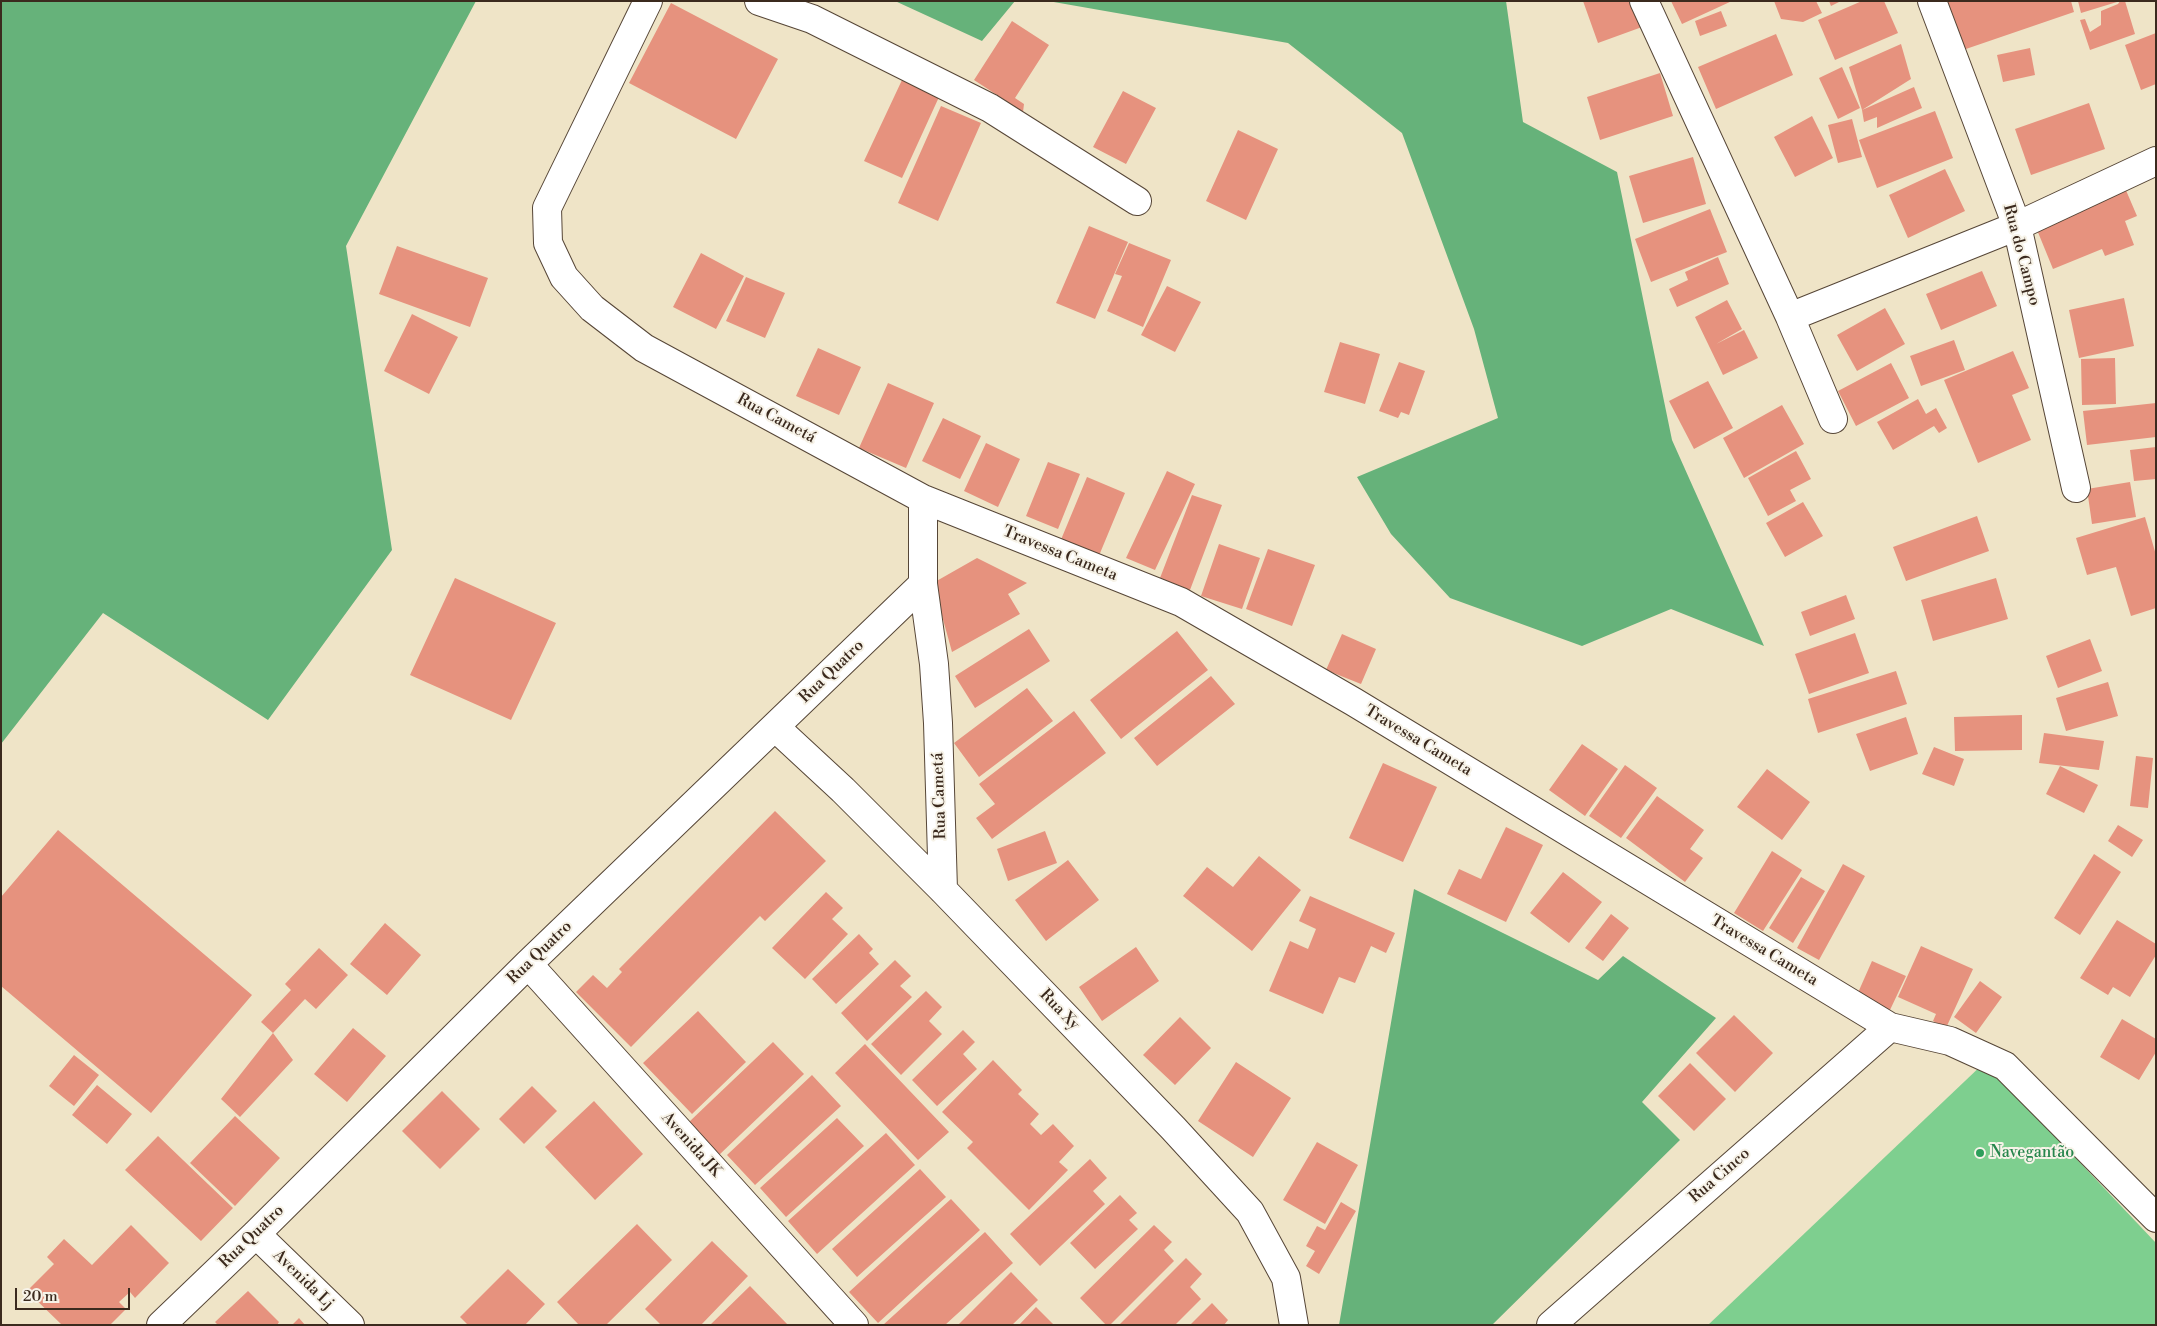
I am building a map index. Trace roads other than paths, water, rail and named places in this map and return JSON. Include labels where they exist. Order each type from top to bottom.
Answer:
[{"type":"street","name":"Rua Cametá","points":[[648,1],[547,208],[548,243],[564,277],[592,308],[644,348],[924,499],[923,584],[934,664],[938,724],[943,890]]},
{"type":"street","points":[[760,1],[812,19],[990,108],[1138,200]]},
{"type":"street","points":[[1644,1],[1790,317],[1834,419]]},
{"type":"street","name":"Rua do Campo","points":[[1932,1],[2017,226],[2076,488]]},
{"type":"street","points":[[1790,317],[2017,226],[2156,161]]},
{"type":"street","name":"Travessa Cameta","points":[[924,499],[1181,602],[1354,702],[1890,1027],[1950,1041],[2004,1066],[2156,1218]]},
{"type":"street","name":"Rua Quatro","points":[[161,1325],[256,1234],[528,964],[923,584]]},
{"type":"street","name":"Rua Xy","points":[[775,727],[843,790],[943,890],[1173,1128],[1250,1212],[1286,1278],[1294,1325]]},
{"type":"street","name":"Avenida JK","points":[[528,964],[854,1325]]},
{"type":"street","name":"Rua Cinco","points":[[1551,1325],[1890,1027]]},
{"type":"street","name":"Avenida Lj","points":[[256,1234],[350,1325]]},
{"type":"place","name":"Navegantão","points":[[1980,1153]]}]
